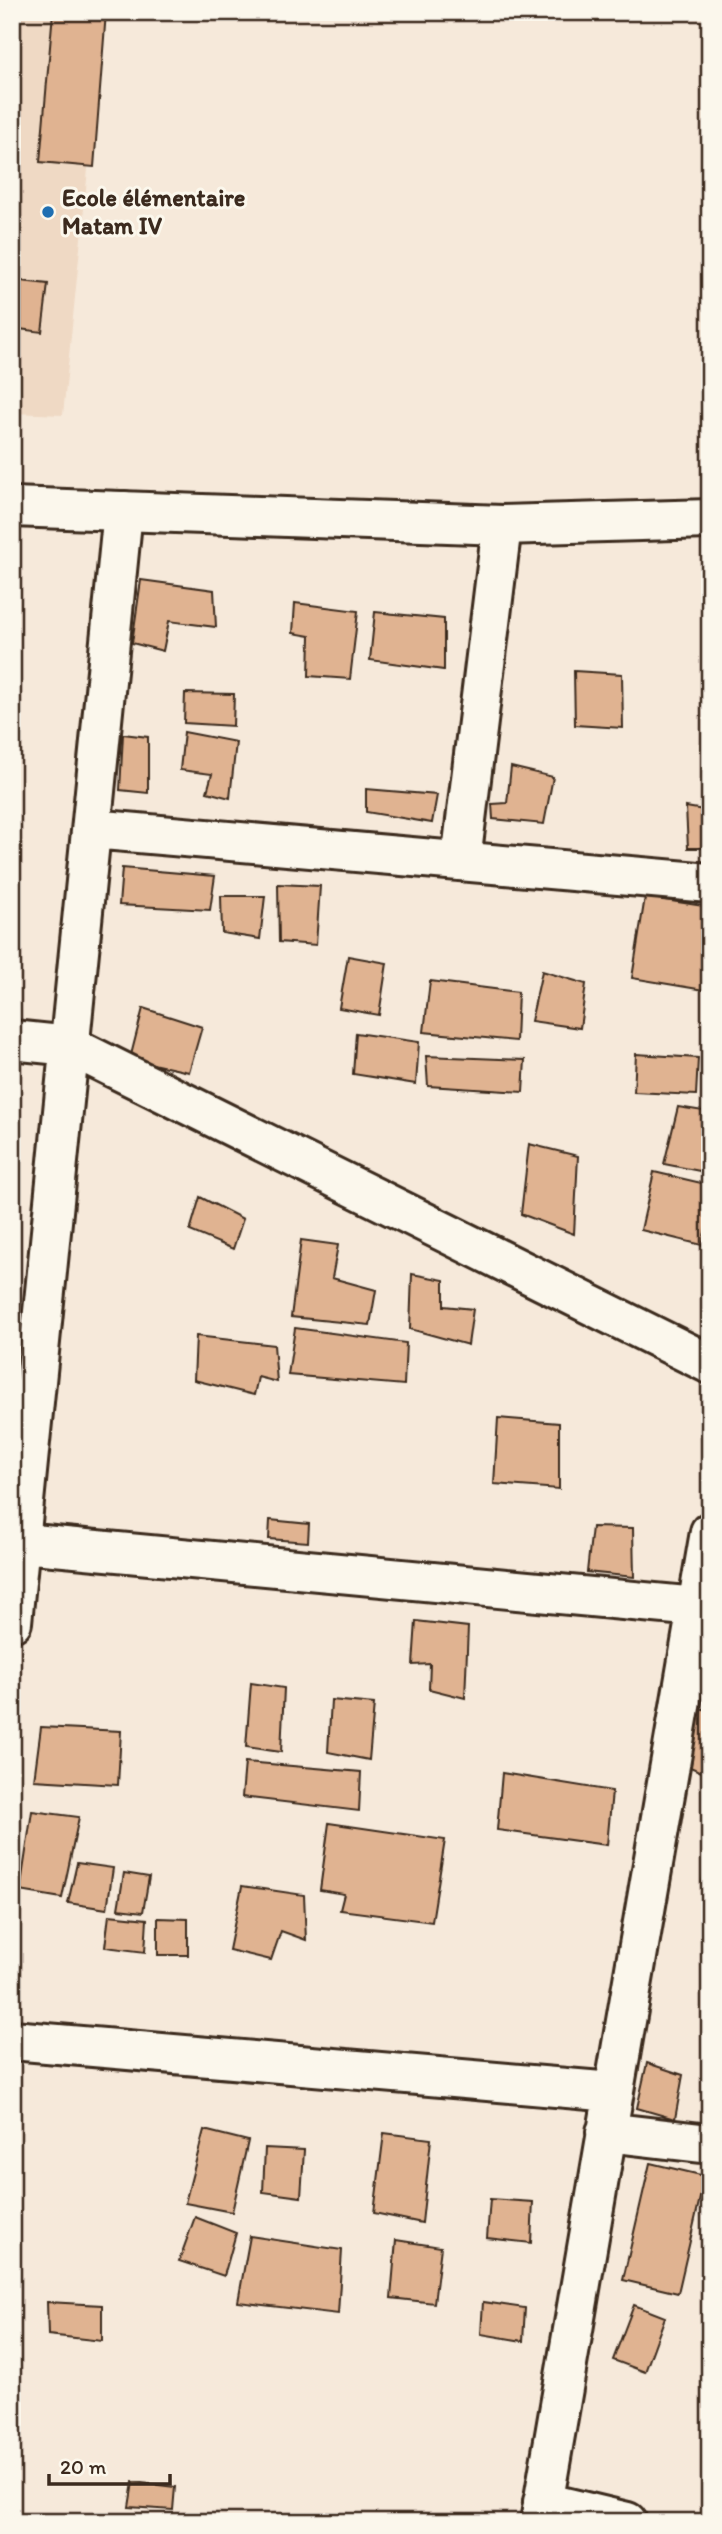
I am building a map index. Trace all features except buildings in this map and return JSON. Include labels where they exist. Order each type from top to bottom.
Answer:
[{"type":"street","points":[[12,507],[502,525],[710,519]]},
{"type":"street","points":[[12,1622],[16,1542],[70,1046],[123,511]]},
{"type":"street","points":[[461,861],[502,525]]},
{"type":"street","points":[[92,829],[710,883]]},
{"type":"street","points":[[12,1040],[70,1046],[710,1364]]},
{"type":"street","points":[[627,2522],[541,2512],[710,1532]]},
{"type":"street","points":[[16,1542],[697,1607]]},
{"type":"street","points":[[12,2040],[613,2092]]},
{"type":"street","points":[[607,2132],[710,2144]]},
{"type":"shaded area","name":"Ecole élémentaire Matam IV","points":[[12,12],[104,12],[63,415],[12,413]]},
{"type":"place","name":"Ecole élémentaire Matam IV","points":[[48,212]]}]
